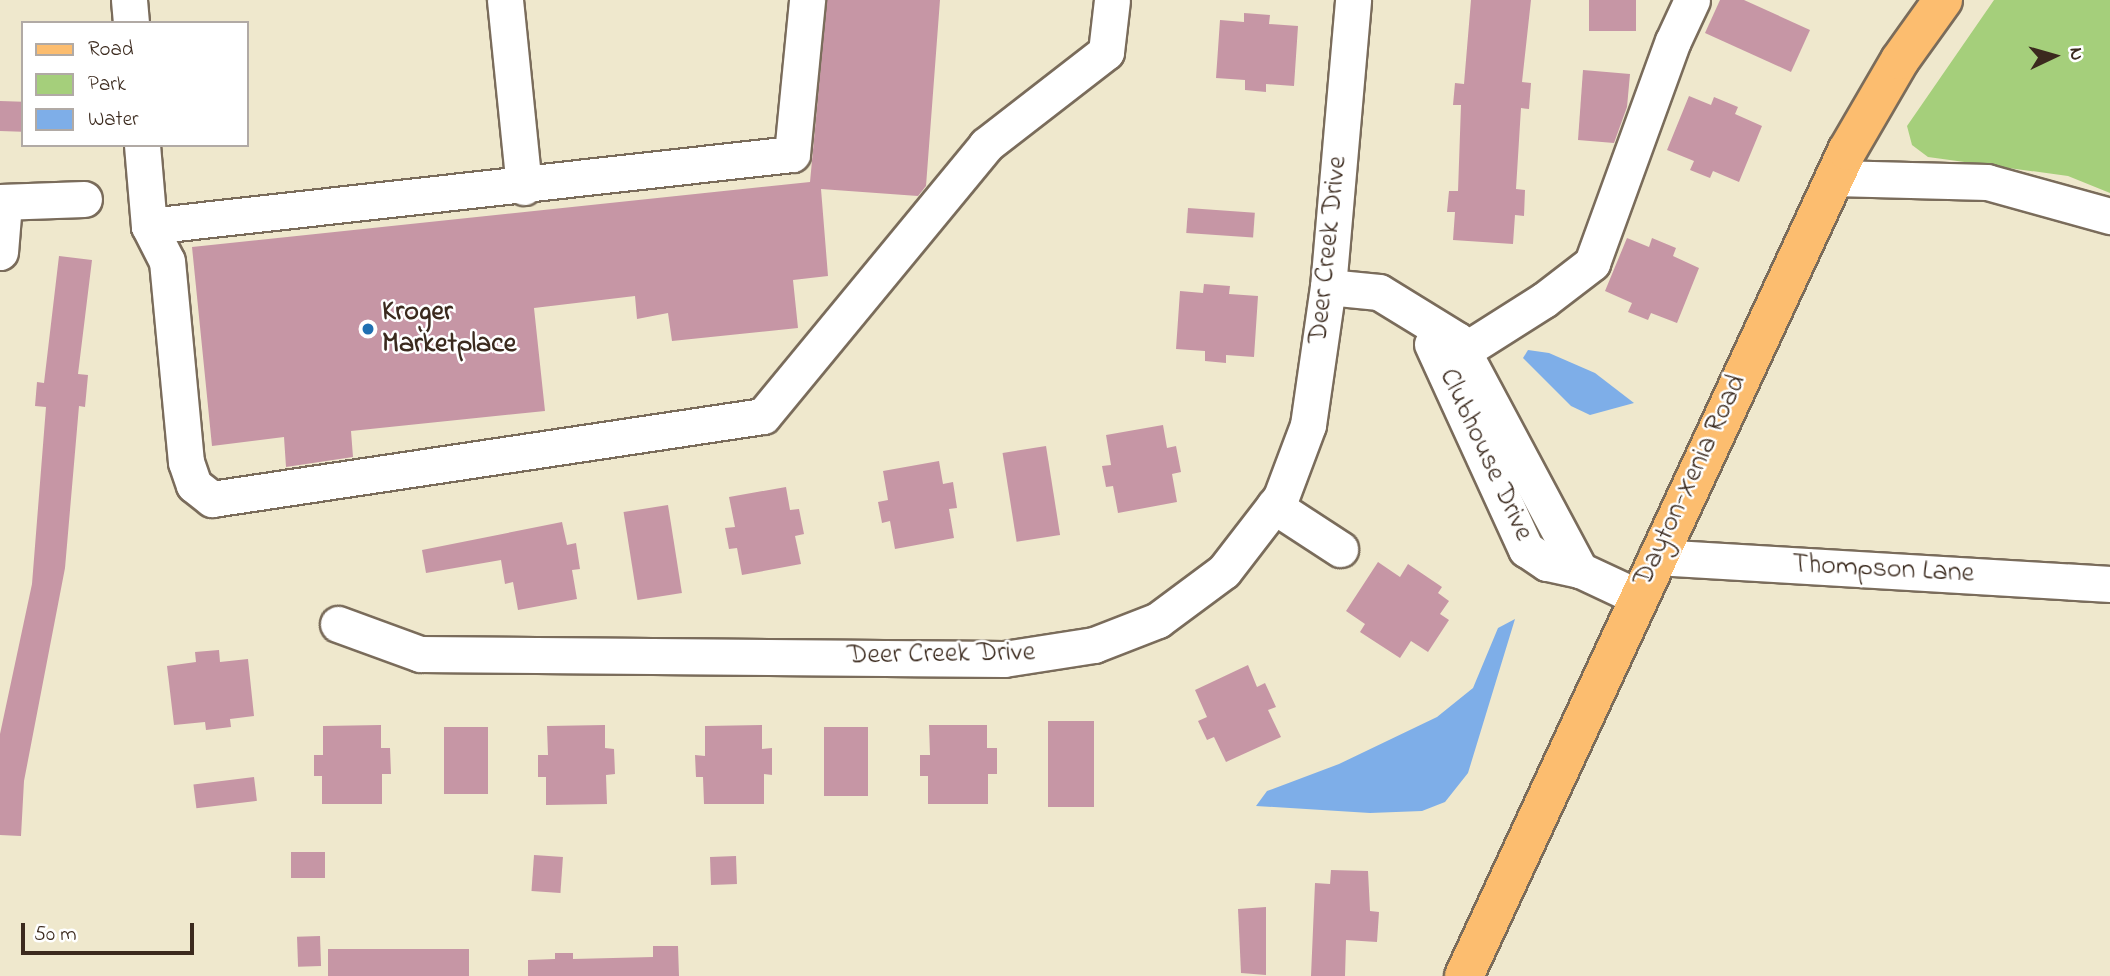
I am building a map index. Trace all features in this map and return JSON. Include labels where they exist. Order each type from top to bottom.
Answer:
[{"type":"main road","name":"Dayton-Xenia Road","points":[[1464,976],[1834,178],[1900,60],[1943,0]]},
{"type":"street","points":[[129,0],[131,21]]},
{"type":"street","points":[[505,0],[524,187]]},
{"type":"street","points":[[149,226],[524,187],[792,154],[807,0]]},
{"type":"street","points":[[142,147],[149,226],[167,261],[186,462],[194,485],[212,499],[763,416],[986,145],[1107,52],[1111,0]]},
{"type":"street","name":"Deer Creek Drive","points":[[338,624],[420,654],[1004,659],[1094,645],[1158,620],[1224,571],[1275,506],[1308,425],[1328,287],[1353,0]]},
{"type":"street","points":[[1453,358],[1592,263],[1673,41],[1692,0]]},
{"type":"street","points":[[1834,178],[1987,182],[2110,216]]},
{"type":"street","points":[[0,252],[2,203],[84,199]]},
{"type":"street","name":"Clubhouse Drive","points":[[1328,287],[1379,292],[1413,310],[1457,340],[1453,358],[1580,570],[1638,597]]},
{"type":"street","points":[[1275,506],[1340,549]]},
{"type":"street","name":"Thompson Lane","points":[[1657,557],[2110,584]]},
{"type":"green space","points":[[1994,0],[2110,0],[2110,193],[2068,176],[1928,157],[1912,145],[1907,126]]},
{"type":"water","points":[[1528,350],[1549,353],[1595,373],[1634,403],[1590,415],[1571,406],[1523,358]]},
{"type":"water","points":[[1515,619],[1468,773],[1445,802],[1422,811],[1370,813],[1256,806],[1267,791],[1339,764],[1437,717],[1473,688],[1498,628]]},
{"type":"building","points":[[827,0],[940,0],[926,186],[918,196],[821,189],[828,276],[793,280],[798,328],[672,341],[668,313],[637,319],[635,296],[534,308],[545,411],[351,431],[353,457],[286,467],[284,437],[212,446],[192,247],[810,182]]},
{"type":"building","points":[[1471,0],[1531,0],[1522,82],[1531,83],[1529,109],[1521,108],[1516,189],[1525,190],[1524,216],[1515,215],[1513,244],[1453,240],[1455,212],[1447,212],[1449,191],[1458,191],[1461,105],[1453,105],[1455,83],[1464,84]]},
{"type":"building","points":[[1589,0],[1636,0],[1636,31],[1589,31]]},
{"type":"building","points":[[1720,0],[1744,0],[1810,30],[1791,72],[1705,33]]},
{"type":"building","points":[[1244,13],[1270,15],[1269,24],[1298,26],[1294,86],[1266,84],[1266,92],[1245,90],[1245,80],[1216,78],[1220,20],[1244,22]]},
{"type":"building","points":[[1583,70],[1630,74],[1627,107],[1614,143],[1578,140]]},
{"type":"building","points":[[1689,96],[1711,105],[1714,97],[1738,107],[1735,114],[1762,126],[1739,182],[1713,171],[1710,178],[1690,170],[1694,161],[1667,150]]},
{"type":"building","points":[[0,101],[21,102],[21,132],[0,131]]},
{"type":"building","points":[[1188,208],[1255,213],[1253,238],[1186,233]]},
{"type":"building","points":[[1627,238],[1649,247],[1652,238],[1676,248],[1673,256],[1699,268],[1677,323],[1651,313],[1648,320],[1628,312],[1632,303],[1605,291]]},
{"type":"building","points":[[59,256],[92,260],[78,374],[88,375],[85,407],[79,406],[65,568],[24,781],[21,836],[0,835],[0,734],[32,584],[46,407],[35,406],[37,382],[44,383]]},
{"type":"building","points":[[1204,284],[1230,286],[1229,294],[1258,296],[1254,357],[1226,355],[1226,363],[1205,361],[1205,351],[1176,349],[1180,291],[1203,293]]},
{"type":"building","points":[[1163,425],[1167,448],[1176,446],[1181,472],[1172,474],[1177,502],[1118,513],[1113,486],[1106,487],[1102,466],[1111,465],[1106,435]]},
{"type":"building","points":[[1046,446],[1060,535],[1017,542],[1003,453]]},
{"type":"building","points":[[939,461],[943,484],[953,482],[957,508],[949,509],[954,538],[895,549],[890,521],[882,523],[878,502],[888,500],[883,471]]},
{"type":"building","points":[[786,487],[790,510],[799,509],[804,534],[795,536],[801,564],[742,575],[737,548],[729,549],[725,528],[735,527],[729,497]]},
{"type":"building","points":[[668,505],[682,593],[637,600],[624,512]]},
{"type":"building","points":[[562,522],[567,545],[576,543],[580,569],[572,570],[577,599],[518,610],[513,582],[505,584],[501,560],[426,573],[422,550]]},
{"type":"building","points":[[1378,562],[1400,577],[1408,564],[1442,587],[1438,593],[1449,601],[1440,614],[1449,620],[1428,652],[1411,641],[1400,658],[1360,632],[1365,624],[1346,611]]},
{"type":"building","points":[[219,650],[220,662],[248,659],[254,716],[230,719],[231,727],[206,730],[205,722],[174,725],[167,666],[196,662],[195,652]]},
{"type":"building","points":[[1248,665],[1257,687],[1265,683],[1276,707],[1268,710],[1281,737],[1226,762],[1214,737],[1207,740],[1198,721],[1207,717],[1195,690]]},
{"type":"building","points":[[1048,721],[1094,721],[1094,807],[1048,807]]},
{"type":"building","points":[[381,725],[381,748],[390,748],[391,774],[382,774],[382,804],[322,804],[322,776],[314,776],[314,755],[323,755],[323,726]]},
{"type":"building","points":[[605,725],[605,748],[614,749],[615,774],[606,775],[607,804],[546,805],[546,777],[538,777],[538,755],[548,755],[547,726]]},
{"type":"building","points":[[762,725],[762,749],[772,748],[772,775],[764,774],[764,804],[704,804],[703,777],[696,777],[695,755],[705,756],[705,726]]},
{"type":"building","points":[[929,725],[987,725],[987,748],[997,748],[997,774],[988,774],[988,804],[928,804],[928,776],[920,776],[920,755],[930,755]]},
{"type":"building","points":[[444,727],[488,727],[488,794],[444,794]]},
{"type":"building","points":[[824,727],[868,727],[868,796],[824,796]]},
{"type":"building","points":[[254,777],[257,801],[196,808],[193,784]]},
{"type":"building","points":[[291,852],[325,852],[325,878],[291,878]]},
{"type":"building","points":[[534,855],[563,857],[560,893],[531,891]]},
{"type":"building","points":[[736,856],[737,884],[711,885],[710,857]]},
{"type":"building","points":[[1331,870],[1368,871],[1370,911],[1379,912],[1377,942],[1346,940],[1345,976],[1311,976],[1315,883],[1330,884]]},
{"type":"building","points":[[1266,907],[1266,975],[1241,973],[1238,909]]},
{"type":"building","points":[[320,936],[321,966],[298,967],[297,937]]},
{"type":"building","points":[[653,946],[678,946],[679,976],[528,976],[528,960],[555,959],[555,953],[573,953],[573,959],[653,957]]},
{"type":"building","points":[[328,949],[469,949],[469,976],[328,976]]},
{"type":"place","name":"Kroger Marketplace","points":[[368,329]]}]
